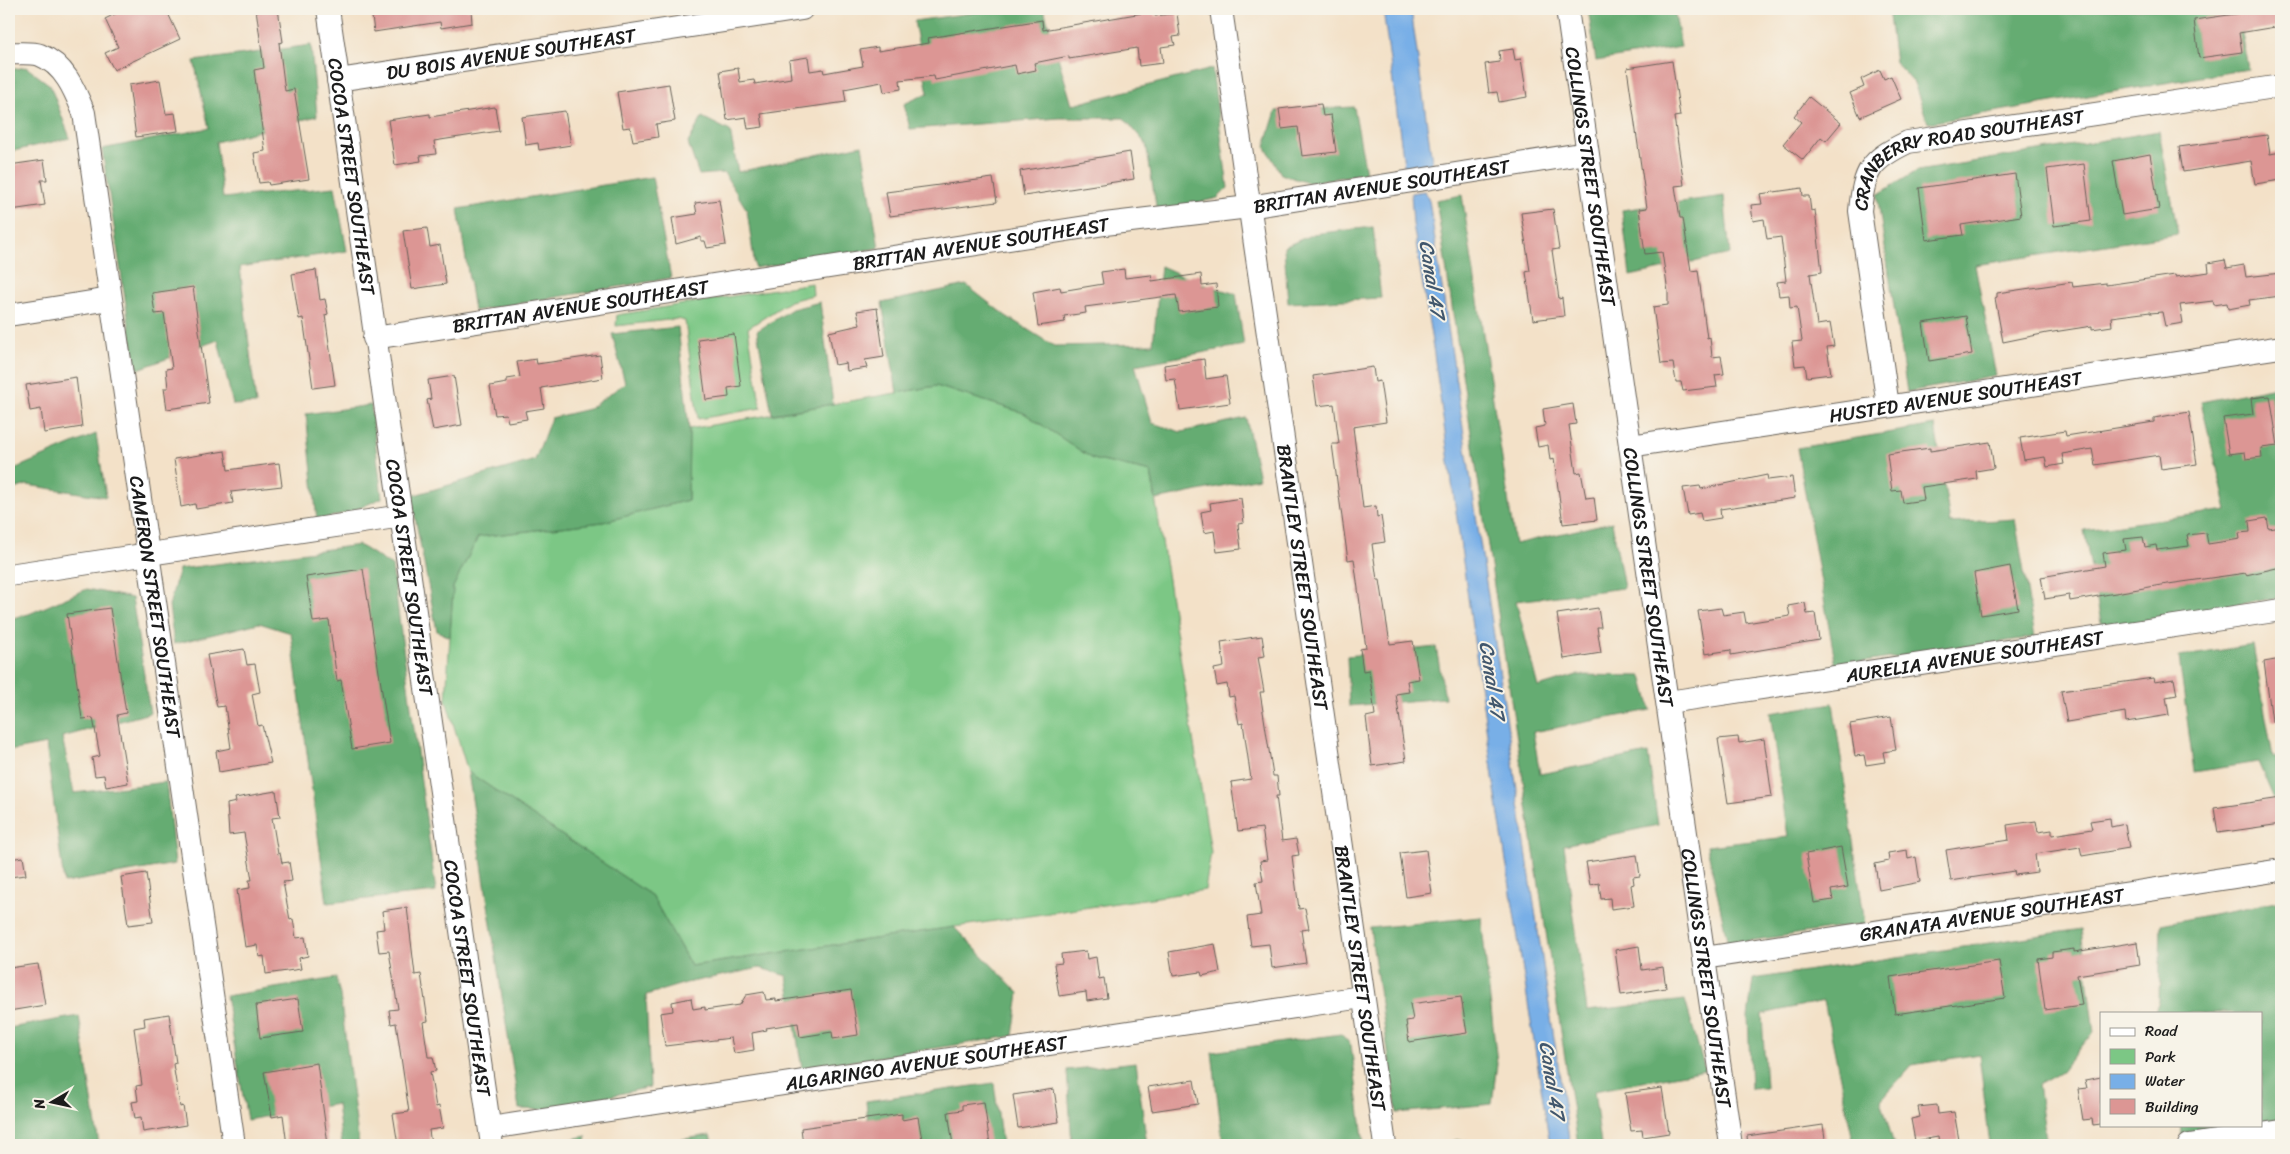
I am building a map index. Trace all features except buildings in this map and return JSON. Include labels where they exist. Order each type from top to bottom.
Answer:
[{"type":"street","name":"COCOA STREET SOUTHEAST","points":[[328,9],[374,338],[402,516],[491,1137]]},
{"type":"street","name":"DU BOIS AVENUE SOUTHEAST","points":[[338,80],[802,9]]},
{"type":"street","name":"BRANTLEY STREET SOUTHEAST","points":[[1221,9],[1362,997],[1385,1145]]},
{"type":"street","name":"COLLINGS STREET SOUTHEAST","points":[[1567,9],[1731,1145]]},
{"type":"street","name":"CAMERON STREET SOUTHEAST","points":[[9,53],[40,55],[63,72],[73,86],[84,113],[146,553],[234,1145]]},
{"type":"street","name":"CRANBERRY ROAD SOUTHEAST","points":[[1888,406],[1860,211],[1863,182],[1876,162],[1890,150],[1908,142],[2281,86]]},
{"type":"street","name":"BRITTAN AVENUE SOUTHEAST","points":[[374,338],[1104,224],[1249,207],[1588,153]]},
{"type":"street","points":[[9,315],[110,299]]},
{"type":"street","name":"HUSTED AVENUE SOUTHEAST","points":[[1630,446],[2281,347]]},
{"type":"street","points":[[9,575],[402,516]]},
{"type":"street","name":"AURELIA AVENUE SOUTHEAST","points":[[1668,702],[2281,610]]},
{"type":"street","name":"GRANATA AVENUE SOUTHEAST","points":[[1704,958],[2281,870]]},
{"type":"street","name":"ALGARINGO AVENUE SOUTHEAST","points":[[491,1137],[1362,997]]},
{"type":"street","points":[[2189,1145],[2281,1131]]},
{"type":"green space","points":[[1000,9],[1044,9],[1072,105],[1212,69],[1228,188],[1218,198],[1157,212],[1146,144],[1124,118],[1060,118],[910,129],[904,104],[928,93],[914,21]]},
{"type":"green space","points":[[1588,9],[1674,9],[1681,47],[1596,61]]},
{"type":"green space","points":[[1888,9],[2238,9],[2248,69],[1928,123],[1914,83],[1895,62]]},
{"type":"green space","points":[[311,45],[317,116],[216,142],[223,198],[335,187],[347,251],[240,267],[256,404],[233,405],[218,340],[136,370],[102,149],[209,128],[194,61]]},
{"type":"green space","points":[[26,67],[50,85],[70,138],[9,152],[9,70]]},
{"type":"green space","points":[[1354,107],[1366,173],[1308,183],[1281,174],[1265,146],[1276,111]]},
{"type":"green space","points":[[702,117],[730,131],[738,172],[862,145],[879,248],[755,268],[747,210],[724,173],[699,175],[688,143]]},
{"type":"green space","points":[[2159,131],[2178,234],[1975,265],[1996,376],[1907,392],[1877,195],[1917,171]]},
{"type":"green space","points":[[652,177],[671,278],[474,311],[458,209]]},
{"type":"green space","points":[[1462,195],[1515,544],[1612,522],[1624,588],[1516,601],[1538,687],[1577,675],[1642,676],[1651,710],[1533,732],[1540,774],[1648,753],[1658,825],[1564,845],[1587,1011],[1685,1000],[1705,1070],[1594,1091],[1601,1145],[1578,1145],[1436,200]]},
{"type":"green space","points":[[1724,196],[1730,254],[1630,276],[1622,210]]},
{"type":"green space","points":[[1373,227],[1381,298],[1288,303],[1284,247],[1313,234]]},
{"type":"green space","points":[[1161,266],[1202,284],[1236,294],[1244,345],[1135,365],[1152,423],[1181,432],[1246,418],[1259,478],[1156,500],[1151,472],[1093,459],[1024,413],[936,386],[897,393],[882,303],[966,285],[1006,316],[1054,346],[1153,344]]},
{"type":"green space","points":[[812,283],[813,295],[790,301],[748,328],[761,408],[698,419],[685,321],[677,319],[616,326],[617,315]]},
{"type":"green space","points":[[820,302],[833,404],[772,414],[757,331],[792,309]]},
{"type":"green space","points":[[678,327],[689,429],[688,500],[603,522],[478,537],[453,587],[450,637],[437,631],[411,496],[535,460],[551,418],[589,409],[625,383],[612,334]]},
{"type":"green space","points":[[9,379],[14,469],[96,434],[106,497],[27,485],[9,491]]},
{"type":"green space","points":[[936,386],[1024,413],[1093,459],[1151,472],[1211,852],[1205,890],[691,966],[652,896],[468,772],[446,700],[453,587],[478,537],[603,522],[688,500],[689,429]]},
{"type":"green space","points":[[2281,386],[2281,597],[2102,628],[2084,530],[2227,510],[2201,402]]},
{"type":"green space","points":[[371,405],[382,498],[355,510],[317,521],[306,414]]},
{"type":"green space","points":[[1935,425],[1950,523],[2015,519],[2035,637],[1836,666],[1797,448]]},
{"type":"green space","points":[[359,545],[392,566],[436,892],[327,903],[291,633],[259,623],[174,644],[169,606],[179,569]]},
{"type":"green space","points":[[87,589],[132,598],[150,713],[62,737],[74,793],[166,782],[175,864],[64,883],[46,744],[9,751],[9,619],[29,614]]},
{"type":"green space","points":[[2253,645],[2273,757],[2281,757],[2281,815],[2258,762],[2194,772],[2179,657]]},
{"type":"green space","points":[[1436,647],[1445,698],[1349,706],[1347,656]]},
{"type":"green space","points":[[1833,703],[1865,924],[1728,944],[1707,846],[1788,837],[1770,713]]},
{"type":"green space","points":[[468,772],[652,896],[691,966],[954,927],[1019,993],[1013,1036],[802,1069],[787,976],[760,968],[686,983],[646,995],[650,1087],[549,1110],[519,1109]]},
{"type":"green space","points":[[2281,901],[2281,1125],[2182,1139],[2180,1126],[2262,1126],[2262,1012],[2154,1012],[2159,1001],[2161,924]]},
{"type":"green space","points":[[1481,917],[1497,1063],[1492,1104],[1397,1113],[1370,928]]},
{"type":"green space","points":[[2081,929],[2094,1033],[2085,1041],[2061,1072],[2038,1085],[2047,1145],[1990,1145],[1979,1054],[1912,1065],[1881,1100],[1894,1145],[1854,1145],[1824,1001],[1762,1014],[1766,1088],[1751,1089],[1748,1017],[1753,979]]},
{"type":"green space","points":[[336,978],[340,995],[359,1145],[342,1145],[337,1104],[247,1120],[226,996]]},
{"type":"green space","points":[[79,1016],[99,1145],[9,1145],[9,1028]]},
{"type":"green space","points":[[1341,1034],[1351,1045],[1364,1145],[1223,1145],[1212,1052]]},
{"type":"green space","points":[[1136,1062],[1147,1145],[1072,1145],[1067,1070]]},
{"type":"green space","points":[[994,1083],[1002,1145],[870,1145],[866,1101]]},
{"type":"green space","points":[[710,1135],[713,1145],[665,1145],[665,1142]]},
{"type":"green space","points":[[586,1136],[587,1145],[547,1145]]},
{"type":"green space","points":[[1459,1139],[1480,1145],[1442,1145]]},
{"type":"water","points":[[1383,9],[1411,9],[1433,168],[1405,172]]},
{"type":"water","name":"Canal 47","points":[[1425,191],[1429,200],[1570,1145],[1550,1145],[1493,777],[1434,354],[1413,224],[1411,193]]}]
